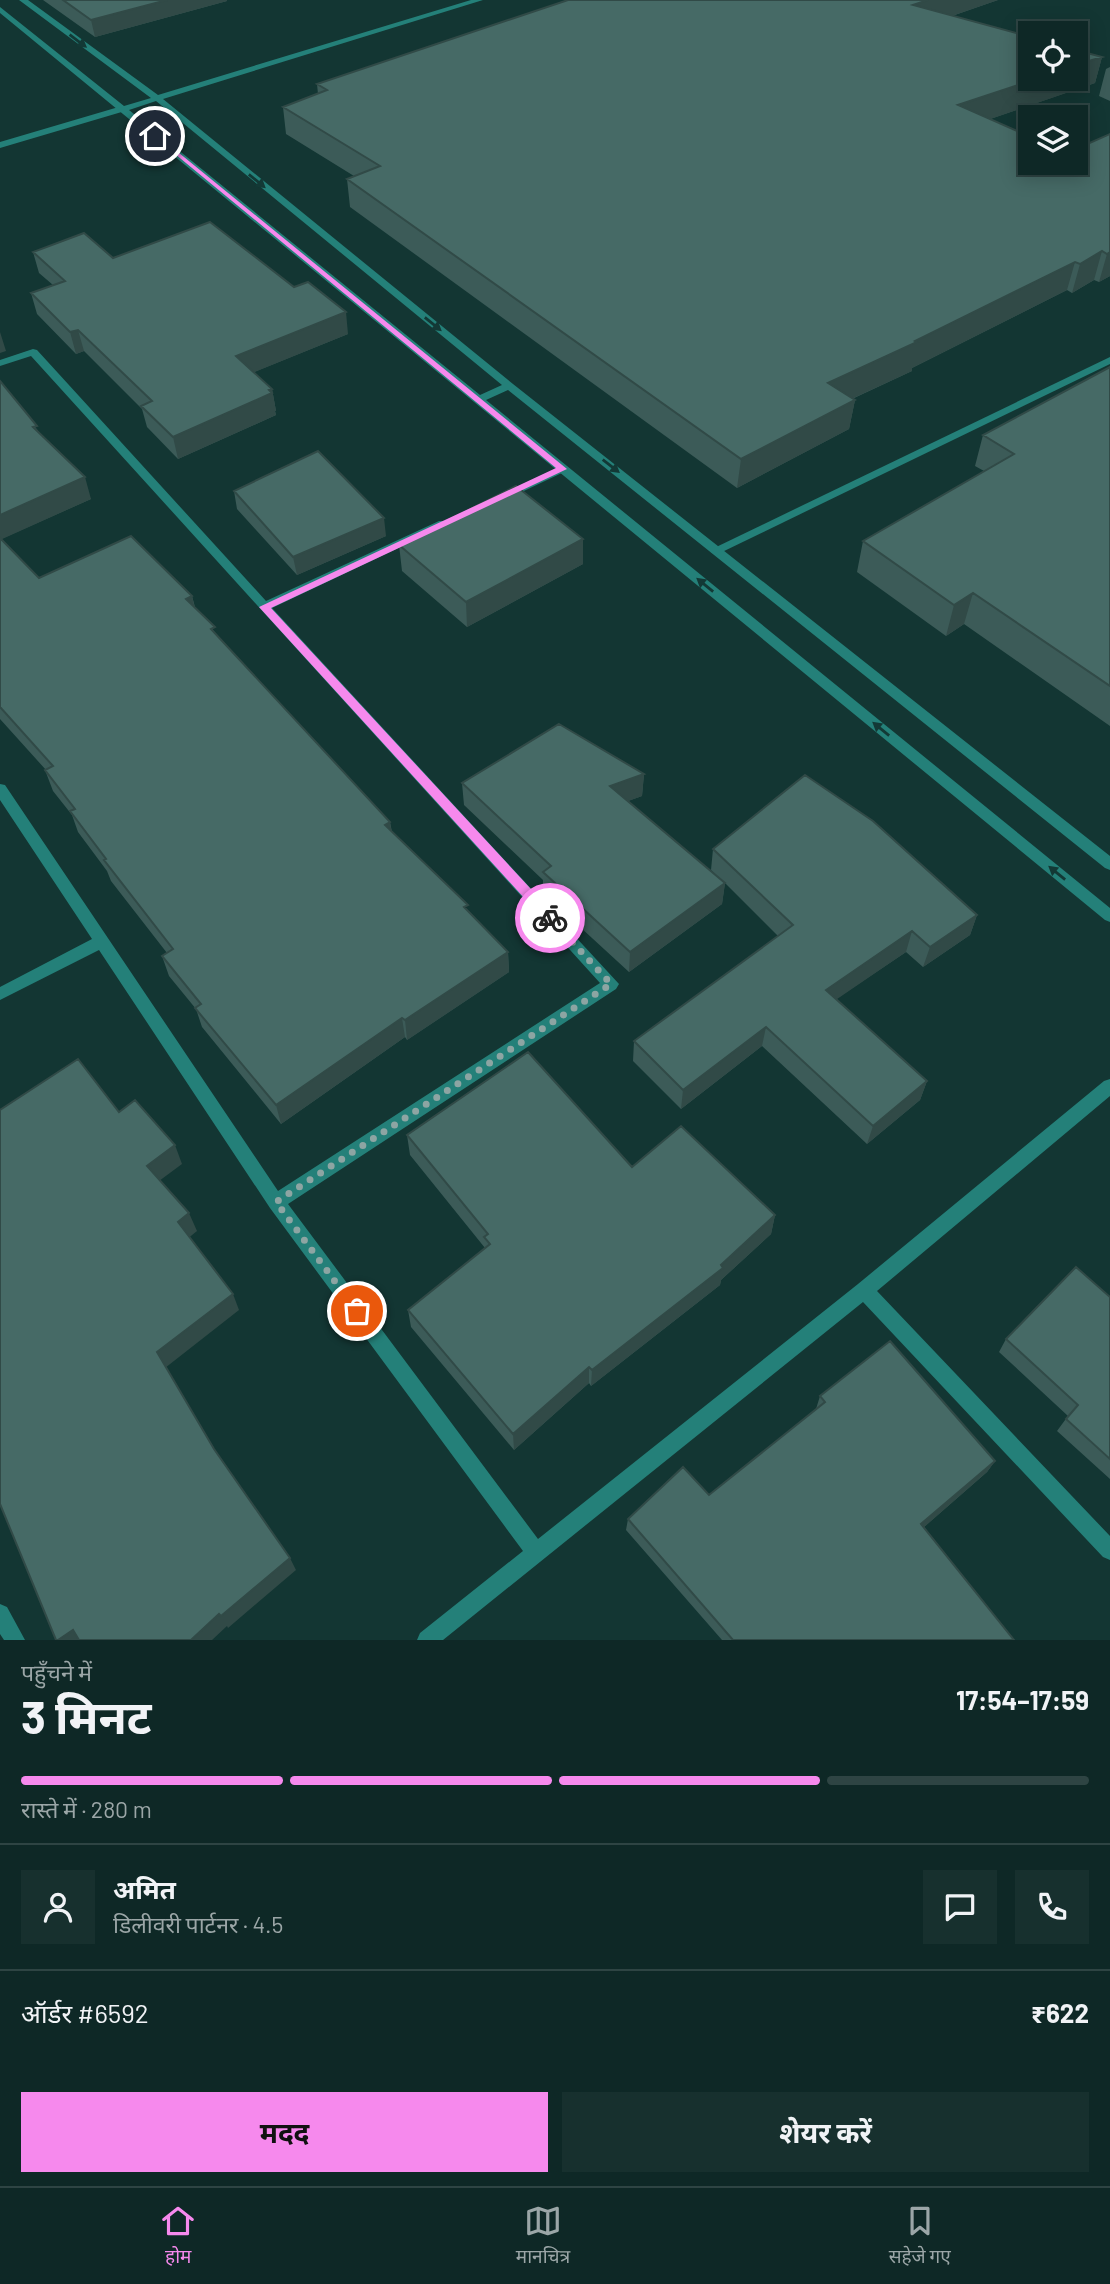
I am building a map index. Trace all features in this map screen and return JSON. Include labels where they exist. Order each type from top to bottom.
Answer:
[{"type":"street","points":[[23,0],[158,99],[509,386],[1110,864]]},
{"type":"street","points":[[0,145],[479,0]]},
{"type":"street","points":[[0,9],[1110,916]]},
{"type":"street","points":[[0,363],[33,352],[611,984],[276,1202]]},
{"type":"street","points":[[716,550],[1110,360]]},
{"type":"street","points":[[478,400],[509,386]]},
{"type":"street","points":[[488,503],[562,469]]},
{"type":"street","points":[[264,607],[463,515]]},
{"type":"street","points":[[0,789],[276,1202],[535,1551]]},
{"type":"street","points":[[0,994],[102,941]]},
{"type":"street","points":[[427,1640],[864,1290],[1110,1086]]},
{"type":"street","points":[[864,1290],[1110,1550]]},
{"type":"street","points":[[0,1614],[15,1640]]},
{"type":"building","points":[[63,0],[167,0],[91,20]]},
{"type":"building","points":[[568,0],[928,0],[913,5],[1018,33],[1018,85],[958,105],[1018,131],[1018,175],[1088,175],[1088,144],[1110,134],[1110,252],[1107,254],[1102,251],[1080,264],[1075,262],[915,341],[917,342],[828,383],[855,400],[741,459],[347,179],[380,166],[283,107],[327,90],[317,84]]},
{"type":"building","points":[[1088,53],[1102,57],[1088,61]]},
{"type":"building","points":[[210,222],[294,287],[308,282],[346,312],[236,356],[272,389],[269,390],[272,393],[173,437],[141,406],[152,401],[78,330],[70,332],[31,293],[65,281],[33,252],[84,233],[113,258]]},
{"type":"building","points":[[1110,367],[1110,686],[973,593],[954,605],[863,541],[1014,454],[983,435]]},
{"type":"building","points":[[0,381],[37,426],[33,427],[85,477],[0,515]]},
{"type":"building","points":[[318,451],[384,518],[293,557],[234,491]]},
{"type":"building","points":[[516,486],[583,539],[466,602],[399,545]]},
{"type":"building","points":[[131,536],[192,596],[186,599],[215,627],[211,629],[390,822],[385,825],[468,905],[464,907],[508,952],[405,1020],[402,1018],[276,1105],[195,1008],[201,1004],[162,956],[173,949],[70,811],[75,809],[45,770],[53,766],[0,707],[0,538],[39,578]]},
{"type":"building","points":[[559,724],[644,774],[610,786],[725,883],[630,952],[543,872],[551,866],[462,783]]},
{"type":"building","points":[[805,775],[873,821],[977,915],[930,947],[912,931],[826,990],[927,1081],[873,1126],[766,1027],[683,1090],[634,1041],[793,925],[713,849]]},
{"type":"building","points":[[528,1052],[632,1167],[681,1126],[775,1215],[721,1265],[723,1268],[592,1370],[589,1367],[513,1434],[408,1310],[490,1244],[484,1237],[488,1234],[407,1135]]},
{"type":"building","points":[[78,1059],[119,1112],[135,1100],[175,1145],[147,1166],[189,1213],[178,1222],[233,1294],[157,1352],[214,1449],[290,1558],[221,1616],[219,1614],[191,1640],[79,1640],[73,1630],[56,1640],[0,1504],[0,1110]]},
{"type":"building","points":[[1076,1267],[1110,1297],[1110,1459],[1066,1419],[1078,1405],[1006,1339]]},
{"type":"building","points":[[890,1341],[995,1461],[921,1524],[1014,1640],[733,1640],[628,1519],[683,1467],[709,1495],[825,1402],[820,1396]]},
{"type":"way so far","points":[[357,1311],[276,1202],[611,984],[550,918]]},
{"type":"route","points":[[155,136],[562,469],[264,607],[550,918]]}]
